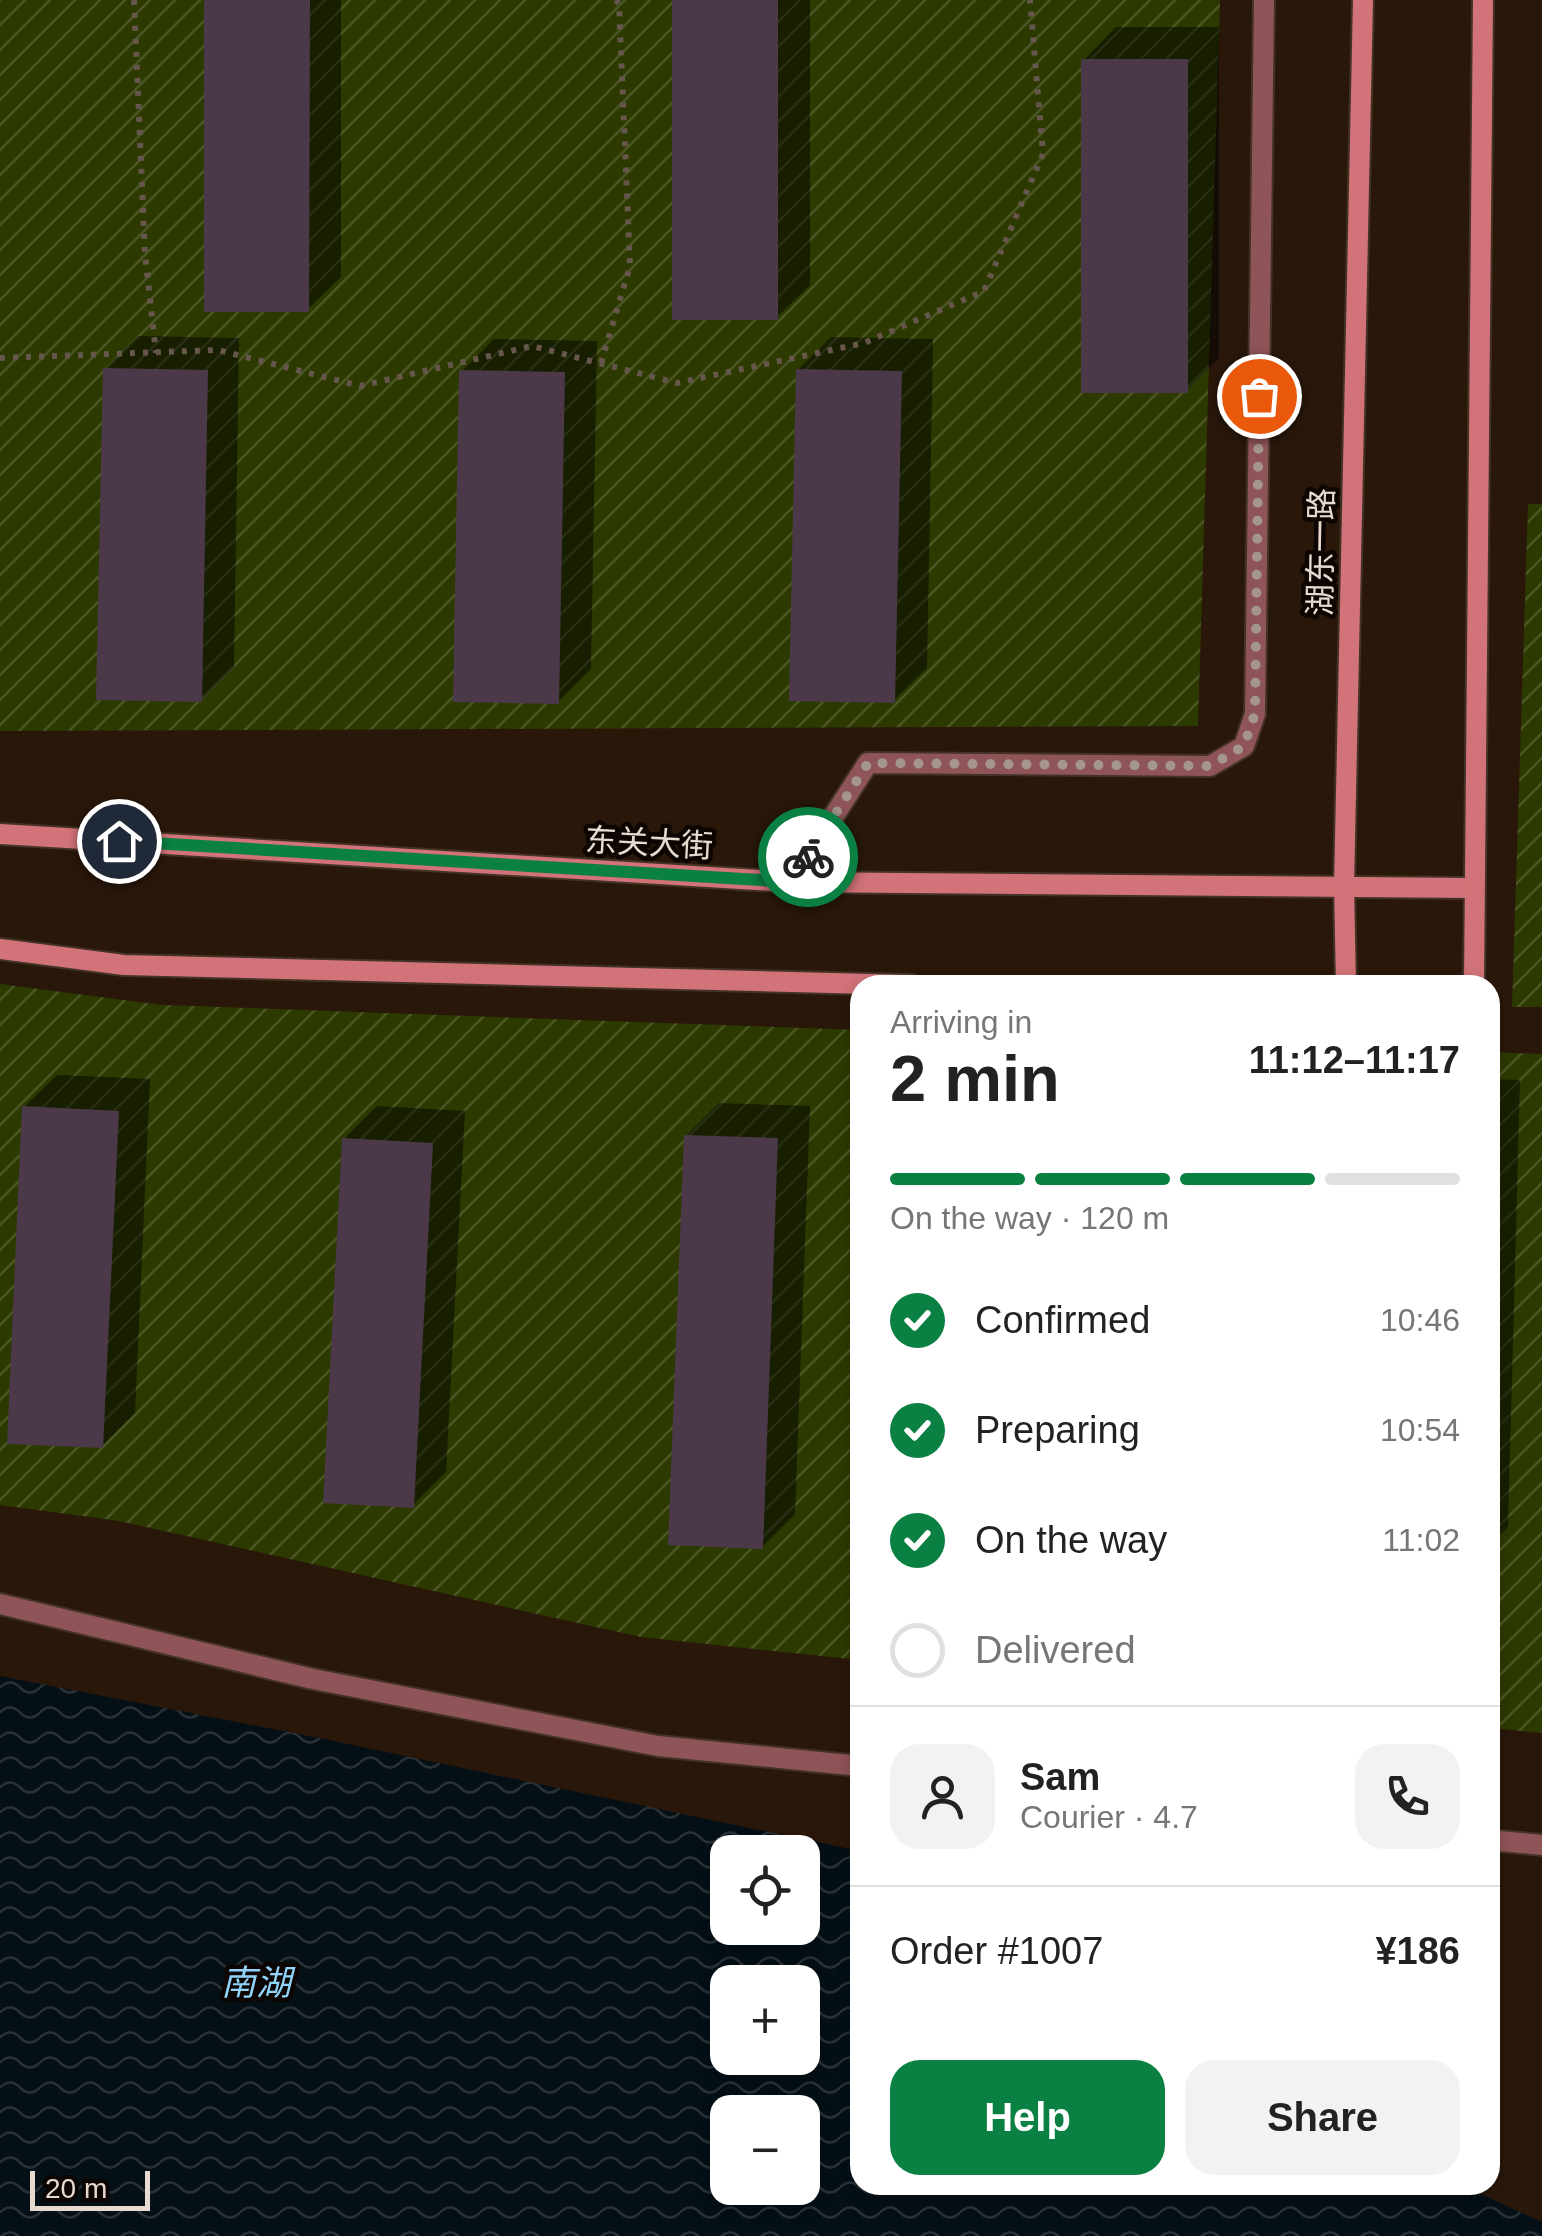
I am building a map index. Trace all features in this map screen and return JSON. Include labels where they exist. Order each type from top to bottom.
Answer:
[{"type":"main road","name":"湖东一路","points":[[1346,975],[1344,886],[1363,0]]},
{"type":"main road","points":[[1474,975],[1483,0]]},
{"type":"main road","name":"东关大街","points":[[0,834],[791,882],[1474,888]]},
{"type":"main road","points":[[0,950],[124,965],[850,983]]},
{"type":"street","points":[[791,882],[868,763],[1210,766],[1244,746],[1255,714],[1264,0]]},
{"type":"street","points":[[0,1604],[313,1679],[658,1746],[850,1765]]},
{"type":"street","points":[[1500,1841],[1542,1845]]},
{"type":"path","points":[[134,0],[145,254],[156,352]]},
{"type":"path","points":[[601,364],[630,266],[616,0]]},
{"type":"path","points":[[0,358],[218,350],[360,386],[532,346],[677,383],[864,343],[984,291],[1043,154],[1030,0]]},
{"type":"green space","points":[[0,0],[1220,0],[1198,726],[0,731]]},
{"type":"green space","points":[[1528,504],[1542,504],[1542,1007],[1512,1007]]},
{"type":"green space","points":[[0,984],[162,1005],[850,1030],[850,1659],[641,1637],[119,1521],[0,1505]]},
{"type":"green space","points":[[1500,1052],[1542,1054],[1542,1733],[1500,1729]]},
{"type":"water","name":"南湖","points":[[0,1676],[783,1835],[710,1835],[710,1945],[820,1945],[820,1843],[850,1849],[850,2195],[1483,2195],[1542,2222],[1542,2236],[0,2236]]},
{"type":"building","points":[[204,0],[310,0],[309,312],[204,312]]},
{"type":"building","points":[[672,0],[778,0],[778,320],[672,320]]},
{"type":"building","points":[[1081,59],[1188,59],[1188,393],[1081,393]]},
{"type":"building","points":[[103,368],[208,370],[202,702],[96,700]]},
{"type":"building","points":[[796,369],[902,371],[895,703],[789,701]]},
{"type":"building","points":[[459,370],[565,372],[559,704],[453,702]]},
{"type":"building","points":[[22,1106],[119,1111],[103,1448],[7,1444]]},
{"type":"building","points":[[684,1135],[778,1138],[763,1549],[668,1545]]},
{"type":"building","points":[[342,1138],[433,1143],[414,1508],[323,1503]]},
{"type":"way so far","points":[[808,857],[868,763],[1210,766],[1244,746],[1255,714],[1259,396]]},
{"type":"route","points":[[119,841],[791,882],[808,857]]}]
